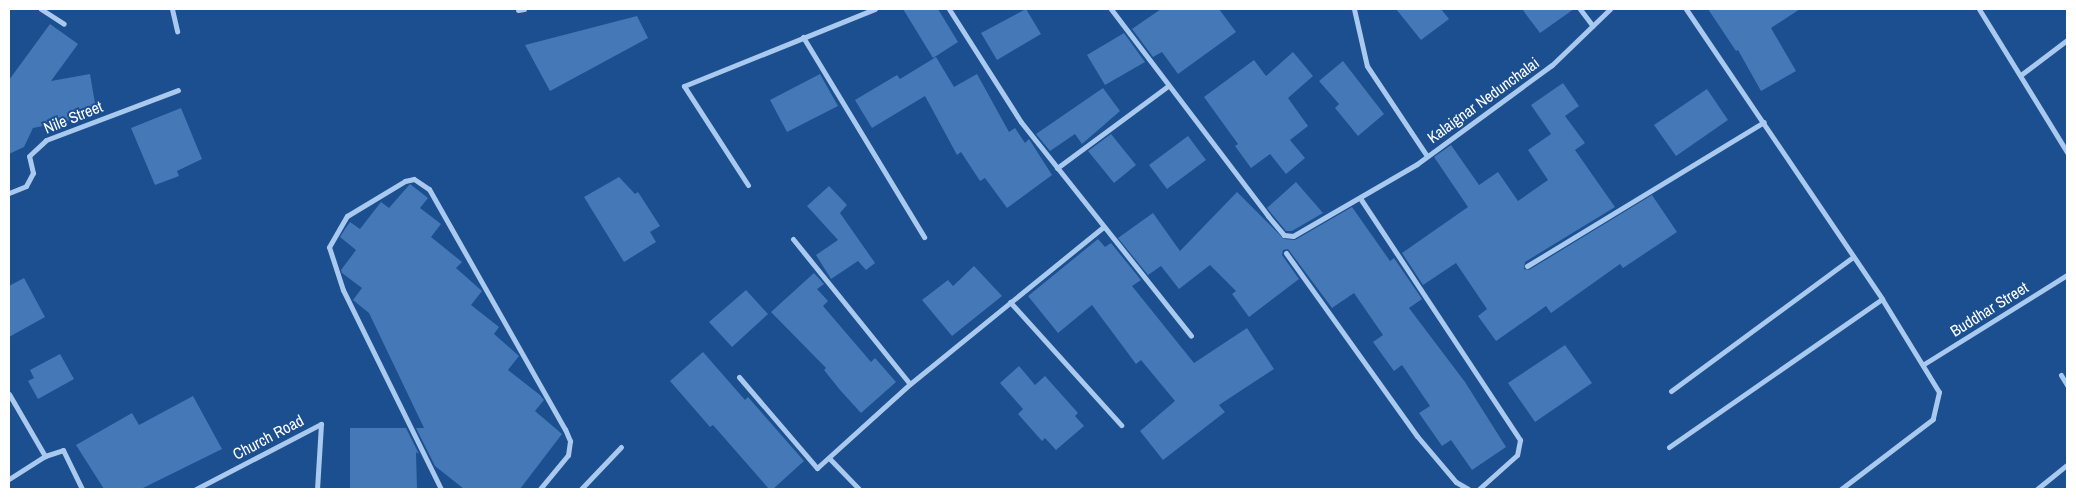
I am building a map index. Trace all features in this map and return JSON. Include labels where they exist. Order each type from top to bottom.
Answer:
[{"type":"street","points":[[40,9],[64,24]]},
{"type":"street","points":[[172,9],[177,31]]},
{"type":"street","points":[[748,185],[684,86],[875,9]]},
{"type":"street","points":[[949,9],[1021,122],[1191,336]]},
{"type":"street","points":[[1057,168],[1168,86],[1111,9]]},
{"type":"street","points":[[1354,9],[1367,66],[1427,156]]},
{"type":"street","points":[[1580,9],[1593,26]]},
{"type":"street","name":"Kalaignar Nedunchalai","points":[[1168,86],[1284,235],[1298,234],[1427,156],[1552,65],[1610,9]]},
{"type":"street","points":[[1686,9],[1882,299],[1924,364],[1939,392],[1932,419],[1841,489]]},
{"type":"street","points":[[1978,9],[2022,74],[2067,152]]},
{"type":"street","points":[[803,38],[924,237]]},
{"type":"street","points":[[2022,74],[2067,40]]},
{"type":"street","name":"Nile Street","points":[[9,193],[26,186],[33,173],[29,156],[46,140],[178,90]]},
{"type":"street","points":[[1527,266],[1764,122]]},
{"type":"street","points":[[441,489],[343,290],[329,246],[347,216],[405,181],[414,179],[429,189],[570,441],[568,455],[540,489]]},
{"type":"street","points":[[1360,198],[1520,440],[1516,455],[1479,489]]},
{"type":"street","points":[[739,377],[817,468],[910,384],[1103,227]]},
{"type":"street","points":[[793,239],[910,384]]},
{"type":"street","points":[[1286,254],[1417,436],[1456,482],[1468,489]]},
{"type":"street","points":[[1671,391],[1854,257]]},
{"type":"street","name":"Buddhar Street","points":[[1924,364],[2067,274]]},
{"type":"street","points":[[1670,447],[1882,299]]},
{"type":"street","points":[[1010,302],[1121,425]]},
{"type":"street","points":[[2061,375],[2067,385]]},
{"type":"street","points":[[9,394],[45,456]]},
{"type":"street","name":"Church Road","points":[[196,489],[321,424],[318,489]]},
{"type":"street","points":[[581,489],[621,447]]},
{"type":"street","points":[[9,479],[45,456],[63,450],[82,489]]},
{"type":"street","points":[[830,458],[859,489]]},
{"type":"street","points":[[2037,489],[2067,465]]},
{"type":"building","points":[[903,9],[938,9],[958,42],[933,58]]},
{"type":"building","points":[[1026,9],[1041,34],[997,60],[981,33]]},
{"type":"building","points":[[1161,9],[1219,9],[1236,32],[1178,74],[1162,52],[1153,57],[1132,29]]},
{"type":"building","points":[[1396,9],[1441,9],[1449,19],[1421,40]]},
{"type":"building","points":[[1522,9],[1574,9],[1540,33]]},
{"type":"building","points":[[1708,9],[1800,9],[1771,28],[1796,71],[1761,91],[1738,50],[1736,51]]},
{"type":"building","points":[[637,16],[648,38],[550,91],[525,45]]},
{"type":"building","points":[[50,24],[78,44],[51,81],[90,74],[97,115],[33,128],[24,147],[9,154],[9,80]]},
{"type":"building","points":[[1124,33],[1145,62],[1105,85],[1087,55]]},
{"type":"building","points":[[1293,52],[1313,76],[1288,98],[1308,126],[1290,140],[1305,158],[1286,174],[1270,154],[1251,168],[1235,146],[1238,144],[1204,97],[1254,60],[1266,76]]},
{"type":"building","points":[[936,57],[954,87],[977,74],[1009,132],[1015,128],[1025,143],[1029,139],[1052,175],[1007,208],[985,178],[980,181],[961,152],[957,155],[925,96],[872,128],[855,100],[897,75],[900,79]]},
{"type":"building","points":[[1343,61],[1384,114],[1358,136],[1335,108],[1339,104],[1319,81]]},
{"type":"building","points":[[820,74],[838,106],[787,132],[770,100]]},
{"type":"building","points":[[1563,83],[1579,106],[1565,116],[1585,143],[1575,150],[1615,207],[1525,262],[1524,269],[1529,270],[1652,195],[1677,232],[1623,268],[1620,264],[1551,313],[1546,306],[1496,341],[1478,316],[1487,309],[1456,263],[1423,285],[1402,253],[1468,207],[1434,157],[1451,145],[1479,185],[1498,172],[1518,201],[1548,180],[1528,150],[1551,134],[1531,105]]},
{"type":"building","points":[[1103,88],[1120,111],[1082,144],[1075,134],[1050,151],[1036,134]]},
{"type":"building","points":[[1707,89],[1728,120],[1676,156],[1654,125]]},
{"type":"building","points":[[181,108],[202,159],[177,171],[179,176],[155,185],[131,128]]},
{"type":"building","points":[[1111,134],[1136,165],[1114,183],[1088,151]]},
{"type":"building","points":[[1188,136],[1206,160],[1167,189],[1149,165]]},
{"type":"building","points":[[619,177],[635,194],[638,192],[660,226],[650,232],[656,242],[624,262],[584,197]]},
{"type":"building","points":[[1296,182],[1323,213],[1292,231],[1286,231],[1267,208]]},
{"type":"building","points":[[410,184],[428,198],[420,208],[441,224],[431,237],[462,262],[456,268],[482,291],[471,305],[499,327],[494,334],[519,356],[508,370],[540,395],[544,400],[535,411],[562,434],[520,489],[464,489],[435,466],[416,428],[424,428],[369,313],[353,300],[362,288],[342,273],[341,270],[356,250],[340,237],[350,222],[360,229],[381,202],[389,208]]},
{"type":"building","points":[[829,186],[847,205],[840,213],[875,263],[866,270],[858,261],[831,279],[816,255],[838,240],[807,206]]},
{"type":"building","points":[[1237,192],[1284,239],[1295,240],[1352,207],[1390,261],[1394,258],[1422,299],[1409,308],[1465,382],[1506,447],[1472,470],[1451,440],[1442,446],[1419,413],[1430,406],[1402,365],[1394,371],[1373,342],[1383,335],[1354,293],[1332,308],[1288,249],[1283,250],[1282,255],[1299,279],[1249,317],[1232,294],[1236,291],[1210,265],[1179,289],[1161,266],[1148,275],[1118,238],[1153,213],[1180,251]]},
{"type":"building","points":[[1098,239],[1105,247],[1111,243],[1141,280],[1132,286],[1194,363],[1247,328],[1274,369],[1219,405],[1225,412],[1163,460],[1140,431],[1175,401],[1141,360],[1136,364],[1092,305],[1058,333],[1028,296]]},
{"type":"building","points":[[974,266],[1002,296],[952,336],[922,300],[948,280],[953,286]]},
{"type":"building","points":[[814,273],[824,284],[817,289],[828,301],[823,306],[871,362],[875,358],[896,382],[861,413],[824,370],[826,368],[771,312]]},
{"type":"building","points":[[24,278],[45,317],[9,337],[9,286]]},
{"type":"building","points":[[746,290],[768,314],[732,347],[709,322]]},
{"type":"building","points":[[1565,345],[1592,383],[1535,422],[1508,383]]},
{"type":"building","points":[[703,352],[745,400],[748,397],[804,461],[773,489],[769,489],[713,425],[710,427],[670,381]]},
{"type":"building","points":[[60,354],[74,379],[38,399],[28,381],[34,378],[30,370]]},
{"type":"building","points":[[1019,366],[1035,385],[1045,376],[1078,413],[1075,416],[1084,426],[1056,450],[1045,438],[1042,441],[1018,414],[1023,409],[1000,383]]},
{"type":"building","points":[[193,396],[222,449],[141,489],[104,489],[76,445],[132,413],[139,425]]},
{"type":"building","points":[[350,428],[406,428],[419,454],[416,452],[417,489],[350,489]]}]
